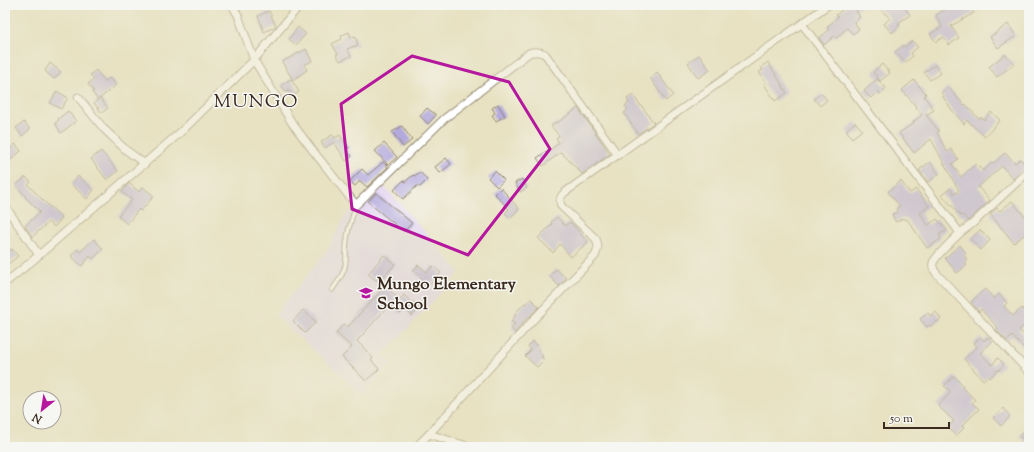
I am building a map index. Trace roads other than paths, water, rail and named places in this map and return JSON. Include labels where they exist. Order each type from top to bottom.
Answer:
[{"type":"street","points":[[232,5],[238,14],[254,60],[292,123],[356,205],[444,119],[528,53],[534,51],[539,51],[545,54],[618,155]]},
{"type":"street","points":[[5,283],[183,130],[254,60],[300,5]]},
{"type":"street","points":[[416,447],[535,318],[595,256],[598,250],[596,239],[560,206],[559,202],[564,193],[828,5]]},
{"type":"street","points":[[802,24],[960,233]]},
{"type":"street","points":[[78,97],[104,129],[126,150],[145,164]]},
{"type":"street","points":[[1029,171],[972,224],[948,244],[933,264],[933,268],[936,273],[1029,372]]},
{"type":"street","points":[[5,206],[39,255]]},
{"type":"street","points":[[429,434],[470,447]]},
{"type":"lane","points":[[332,290],[342,277],[345,268],[346,240],[356,205]]},
{"type":"place","name":"Mungo Elementary School","points":[[366,293]]},
{"type":"district","name":"MUNGO","points":[[256,100]]}]
